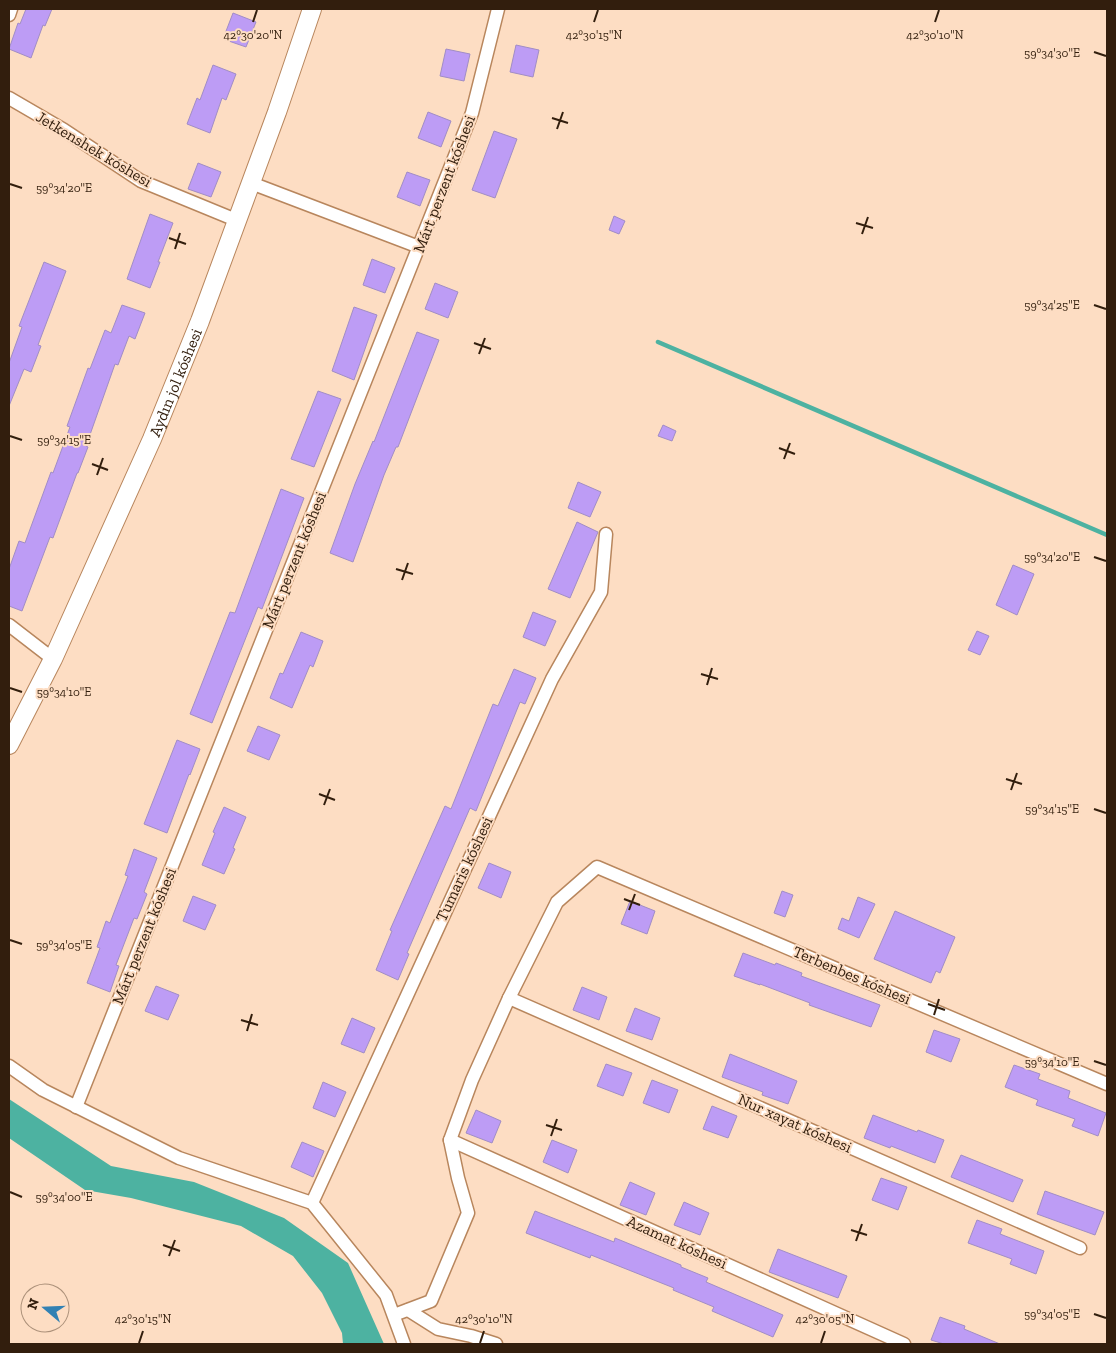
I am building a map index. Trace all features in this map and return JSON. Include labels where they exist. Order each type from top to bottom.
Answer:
[{"type":"street","points":[[9,15],[11,9]]},
{"type":"street","name":"Aydın jol kóshesi","points":[[9,744],[53,659],[152,440],[200,321],[236,220],[278,112],[312,9]]},
{"type":"street","name":"Márt perzent kóshesi","points":[[76,1107],[472,113],[498,9]]},
{"type":"street","name":"Jetkenshek kóshesi","points":[[9,98],[64,130],[141,181],[236,220]]},
{"type":"street","points":[[250,183],[419,247]]},
{"type":"street","name":"Tumaris kóshesi","points":[[312,1203],[552,679],[601,592],[606,534]]},
{"type":"street","points":[[9,625],[53,659]]},
{"type":"street","name":"Terbenbes kóshesi","points":[[509,998],[557,902],[597,867],[1107,1084]]},
{"type":"street","points":[[394,1315],[431,1301],[468,1213],[450,1140],[472,1080],[509,998]]},
{"type":"street","name":"Nur xayat kóshesi","points":[[509,998],[1080,1248]]},
{"type":"street","points":[[9,1066],[43,1090],[179,1158],[312,1203],[386,1295],[404,1344]]},
{"type":"street","name":"Azamat kóshesi","points":[[450,1140],[904,1344]]},
{"type":"street","points":[[408,1310],[438,1329],[496,1344]]},
{"type":"water","points":[[9,1099],[111,1166],[194,1182],[284,1218],[348,1263],[384,1344],[343,1344],[342,1333],[322,1293],[293,1256],[241,1226],[131,1198],[85,1190],[9,1138]]},
{"type":"building","points":[[26,9],[52,9],[45,26],[43,25],[31,58],[9,49],[18,23],[20,24]]},
{"type":"building","points":[[233,13],[256,22],[246,47],[223,39]]},
{"type":"building","points":[[516,45],[539,50],[533,77],[510,72]]},
{"type":"building","points":[[446,49],[470,54],[464,81],[440,76]]},
{"type":"building","points":[[213,65],[236,74],[226,100],[222,98],[210,133],[187,124],[197,98],[200,100]]},
{"type":"building","points":[[428,112],[451,121],[441,147],[418,138]]},
{"type":"building","points":[[494,131],[517,139],[495,198],[472,190]]},
{"type":"building","points":[[198,163],[221,172],[211,197],[188,189]]},
{"type":"building","points":[[407,172],[430,180],[420,206],[397,197]]},
{"type":"building","points":[[150,214],[173,223],[150,288],[127,279]]},
{"type":"building","points":[[614,216],[625,221],[619,234],[609,230]]},
{"type":"building","points":[[372,259],[395,268],[385,293],[363,285]]},
{"type":"building","points":[[44,262],[66,271],[38,345],[41,346],[31,372],[24,369],[9,406],[9,363],[22,327],[19,326]]},
{"type":"building","points":[[435,283],[458,292],[448,318],[425,309]]},
{"type":"building","points":[[122,305],[145,313],[135,339],[129,336],[118,365],[115,364],[86,446],[88,447],[53,538],[50,537],[22,611],[9,606],[9,569],[19,541],[25,543],[51,472],[53,473],[70,427],[67,426],[88,368],[90,369],[105,330],[111,333]]},
{"type":"building","points":[[354,307],[377,315],[354,380],[332,371]]},
{"type":"building","points":[[417,332],[439,340],[398,447],[396,447],[384,475],[353,562],[330,553],[355,484],[374,442]]},
{"type":"building","points":[[318,391],[341,399],[314,467],[291,459]]},
{"type":"building","points":[[663,425],[676,431],[672,441],[658,436]]},
{"type":"building","points":[[578,482],[601,492],[590,517],[568,508]]},
{"type":"building","points":[[281,489],[304,498],[262,609],[258,607],[212,723],[190,714],[230,612],[235,613]]},
{"type":"building","points":[[577,522],[598,532],[570,598],[548,589]]},
{"type":"building","points":[[1013,565],[1034,574],[1017,615],[996,605]]},
{"type":"building","points":[[533,612],[556,621],[545,646],[523,637]]},
{"type":"building","points":[[977,631],[989,636],[980,655],[968,650]]},
{"type":"building","points":[[301,632],[323,641],[313,667],[310,665],[292,708],[270,698],[280,673],[283,674]]},
{"type":"building","points":[[514,669],[536,678],[525,704],[520,702],[476,811],[470,808],[407,953],[409,954],[398,980],[376,970],[392,931],[390,930],[445,806],[451,809],[493,704],[498,706]]},
{"type":"building","points":[[258,726],[280,735],[269,760],[247,751]]},
{"type":"building","points":[[177,740],[200,749],[167,833],[144,824]]},
{"type":"building","points":[[224,807],[246,817],[224,874],[202,865]]},
{"type":"building","points":[[134,849],[157,858],[144,892],[147,894],[137,919],[134,918],[116,965],[119,966],[110,992],[87,983],[100,948],[97,947],[106,921],[110,923],[128,876],[125,875]]},
{"type":"building","points":[[489,863],[511,872],[501,898],[478,888]]},
{"type":"building","points":[[782,891],[793,895],[785,917],[774,913]]},
{"type":"building","points":[[193,896],[216,905],[205,930],[183,921]]},
{"type":"building","points":[[858,897],[875,904],[859,938],[838,929],[842,918],[849,921]]},
{"type":"building","points":[[630,901],[655,911],[647,934],[621,924]]},
{"type":"building","points":[[895,911],[955,937],[940,973],[936,971],[931,983],[874,959]]},
{"type":"building","points":[[743,953],[775,965],[776,963],[802,973],[801,976],[880,1005],[871,1027],[809,1005],[810,1003],[760,984],[734,976]]},
{"type":"building","points":[[156,986],[179,995],[168,1020],[145,1011]]},
{"type":"building","points":[[582,987],[607,997],[599,1020],[573,1010]]},
{"type":"building","points":[[635,1008],[660,1018],[652,1040],[626,1031]]},
{"type":"building","points":[[352,1018],[375,1028],[364,1053],[341,1044]]},
{"type":"building","points":[[934,1030],[960,1039],[951,1062],[926,1052]]},
{"type":"building","points":[[730,1054],[797,1081],[788,1104],[762,1095],[763,1092],[722,1077]]},
{"type":"building","points":[[606,1064],[632,1073],[623,1096],[597,1086]]},
{"type":"building","points":[[1014,1065],[1040,1074],[1038,1079],[1070,1091],[1068,1098],[1106,1113],[1098,1136],[1072,1126],[1075,1119],[1036,1105],[1038,1100],[1005,1087]]},
{"type":"building","points":[[652,1080],[678,1090],[669,1113],[643,1103]]},
{"type":"building","points":[[323,1082],[346,1092],[335,1117],[313,1108]]},
{"type":"building","points":[[712,1106],[737,1116],[728,1138],[703,1129]]},
{"type":"building","points":[[476,1110],[501,1121],[492,1143],[466,1133]]},
{"type":"building","points":[[873,1115],[944,1140],[935,1163],[864,1138]]},
{"type":"building","points":[[552,1140],[577,1150],[568,1173],[543,1162]]},
{"type":"building","points":[[302,1142],[324,1151],[313,1177],[291,1167]]},
{"type":"building","points":[[961,1155],[1023,1180],[1013,1202],[951,1177]]},
{"type":"building","points":[[881,1178],[907,1187],[898,1210],[872,1200]]},
{"type":"building","points":[[630,1182],[655,1193],[646,1215],[620,1205]]},
{"type":"building","points":[[1045,1191],[1104,1212],[1095,1235],[1037,1214]]},
{"type":"building","points":[[684,1202],[709,1213],[700,1235],[674,1225]]},
{"type":"building","points":[[535,1211],[614,1242],[615,1238],[681,1265],[681,1267],[708,1278],[706,1282],[783,1315],[773,1337],[712,1311],[714,1307],[673,1290],[674,1288],[591,1255],[590,1258],[526,1233]]},
{"type":"building","points":[[977,1220],[1002,1229],[1000,1234],[1044,1251],[1036,1274],[1010,1264],[1012,1259],[968,1243]]},
{"type":"building","points":[[778,1249],[847,1276],[838,1298],[769,1272]]},
{"type":"building","points":[[940,1317],[965,1326],[964,1329],[1000,1344],[944,1344],[931,1340]]},
{"type":"waterway","points":[[658,342],[1107,535]]}]
